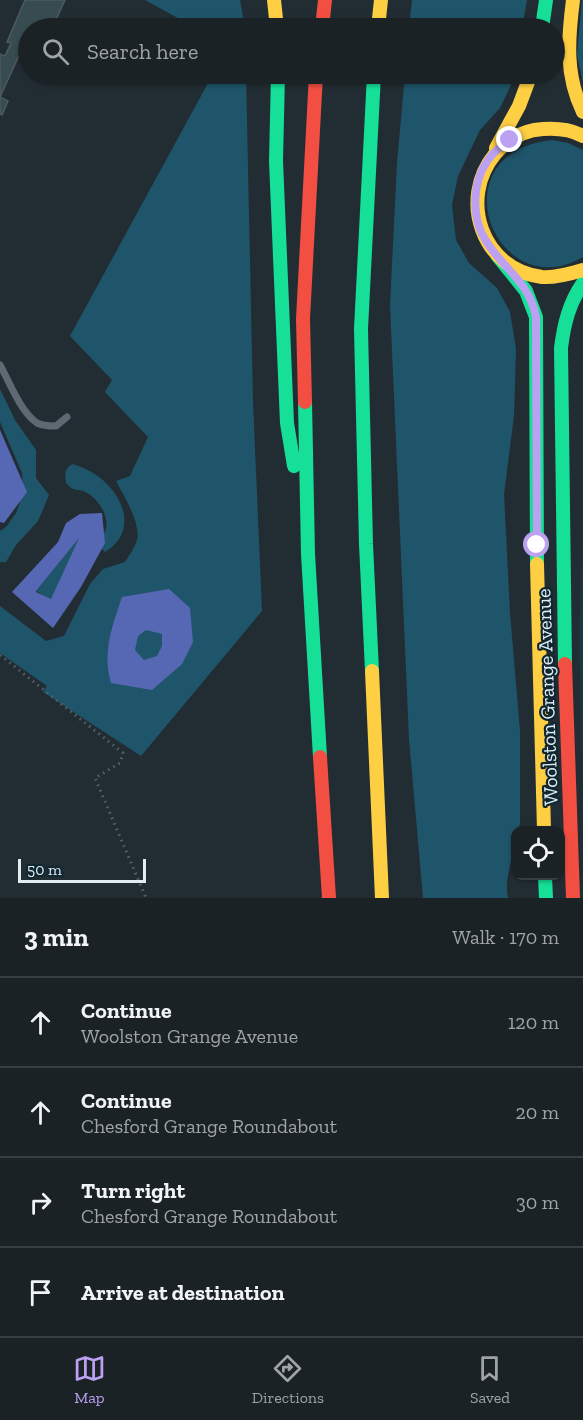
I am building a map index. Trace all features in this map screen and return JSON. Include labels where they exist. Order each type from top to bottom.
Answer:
[{"type":"main road","points":[[274,0],[276,18]]},
{"type":"main road","points":[[322,18],[325,0]]},
{"type":"main road","points":[[379,18],[381,0]]},
{"type":"main road","points":[[543,18],[546,0]]},
{"type":"main road","points":[[573,0],[568,42],[568,73],[572,89],[583,112]]},
{"type":"main road","points":[[278,84],[276,161],[287,423],[308,554]]},
{"type":"main road","points":[[315,84],[303,319],[308,554],[329,898]]},
{"type":"main road","points":[[373,84],[361,329],[366,544],[382,898]]},
{"type":"main road","points":[[492,155],[519,106],[527,84]]},
{"type":"main road","points":[[492,155],[510,140],[531,130],[555,128],[583,136]]},
{"type":"main road","name":"Woolston Grange Avenue","points":[[492,155],[479,179],[475,206],[478,224],[486,241],[529,293],[536,317],[537,545],[544,826]]},
{"type":"main road","points":[[497,255],[516,269],[538,276],[561,277],[583,270]]},
{"type":"main road","name":"Woolston Grange Avenue","points":[[573,898],[563,611],[561,348],[569,309],[583,283]]},
{"type":"main road","points":[[545,880],[546,898]]},
{"type":"lane","points":[[0,365],[25,410],[37,423],[44,426],[56,426],[66,417]]},
{"type":"path","points":[[0,655],[123,753],[120,763],[95,777],[146,898]]},
{"type":"shaded area","points":[[145,0],[240,0],[243,18],[178,18]]},
{"type":"shaded area","points":[[412,0],[527,0],[524,18],[410,18]]},
{"type":"shaded area","points":[[583,0],[583,83],[577,55]]},
{"type":"shaded area","points":[[208,84],[246,84],[253,402],[262,611],[141,756],[43,692],[47,686],[0,653],[0,606],[46,641],[64,636],[90,584],[103,569],[125,562],[137,540],[137,526],[116,481],[130,476],[148,437],[105,392],[112,380],[70,336]]},
{"type":"shaded area","points":[[404,84],[511,84],[500,108],[480,130],[458,176],[452,205],[456,240],[469,263],[497,288],[510,312],[516,349],[514,416],[504,494],[510,613],[520,731],[520,823],[519,826],[511,826],[508,898],[423,898],[409,739],[390,305],[397,163]]},
{"type":"shaded area","points":[[552,140],[568,143],[583,150],[583,257],[552,267],[525,262],[504,246],[491,222],[487,196],[495,171],[516,151]]},
{"type":"shaded area","points":[[0,389],[15,420],[36,450],[36,478],[49,495],[38,521],[16,545],[6,562],[0,562],[0,531],[6,527],[16,513],[23,493],[22,473],[0,422]]},
{"type":"shaded area","points":[[73,464],[99,477],[108,485],[121,504],[124,514],[122,535],[105,552],[97,544],[106,525],[102,508],[93,497],[66,483],[65,475]]},
{"type":"shaded area","points":[[81,535],[51,600],[36,591]]},
{"type":"shaded area","points":[[583,535],[583,804],[579,636]]},
{"type":"water","points":[[0,430],[27,492],[4,523],[0,522]]},
{"type":"water","points":[[102,513],[105,543],[81,587],[53,628],[12,592],[58,542],[66,523],[80,514]],"holes":[[[79,538],[51,599],[36,591]]]},
{"type":"water","points":[[169,589],[190,608],[193,642],[182,664],[152,690],[111,683],[108,672],[108,650],[122,597]],"holes":[[[146,630],[162,634],[162,646],[157,656],[144,660],[135,650],[138,636]]]},
{"type":"building","points":[[25,0],[65,0],[57,18],[18,18],[18,58],[0,97],[0,54],[5,56],[11,43],[7,42]]},
{"type":"building","points":[[0,97],[8,101],[2,115],[0,114]]},
{"type":"traffic: fast","points":[[543,18],[546,0]]},
{"type":"traffic: fast","points":[[278,84],[276,161],[287,423],[294,466]]},
{"type":"traffic: fast","points":[[372,671],[366,544],[361,329],[373,84]]},
{"type":"traffic: fast","points":[[497,255],[526,291],[536,317],[537,564]]},
{"type":"traffic: fast","points":[[565,664],[561,348],[568,314],[583,283]]},
{"type":"traffic: fast","points":[[305,402],[308,554],[320,757]]},
{"type":"traffic: fast","points":[[545,880],[546,898]]},
{"type":"traffic: slow","points":[[274,0],[276,18]]},
{"type":"traffic: slow","points":[[379,18],[381,0]]},
{"type":"traffic: slow","points":[[573,0],[569,57],[573,84],[583,112]]},
{"type":"traffic: slow","points":[[496,148],[519,106],[527,84]]},
{"type":"traffic: slow","points":[[583,136],[563,130],[543,129],[529,131],[510,140],[495,154],[484,172],[478,191],[478,211],[482,230],[491,247],[504,261],[521,272],[542,277],[583,270]]},
{"type":"traffic: slow","points":[[537,564],[544,826]]},
{"type":"traffic: slow","points":[[372,671],[382,898]]},
{"type":"traffic: jam","points":[[323,18],[325,0]]},
{"type":"traffic: jam","points":[[305,402],[303,319],[315,84]]},
{"type":"traffic: jam","points":[[565,664],[573,898]]},
{"type":"traffic: jam","points":[[320,757],[329,898]]},
{"type":"route","points":[[510,140],[492,155],[482,171],[475,206],[478,224],[486,241],[519,279],[529,293],[534,306],[536,317],[537,545]]}]
